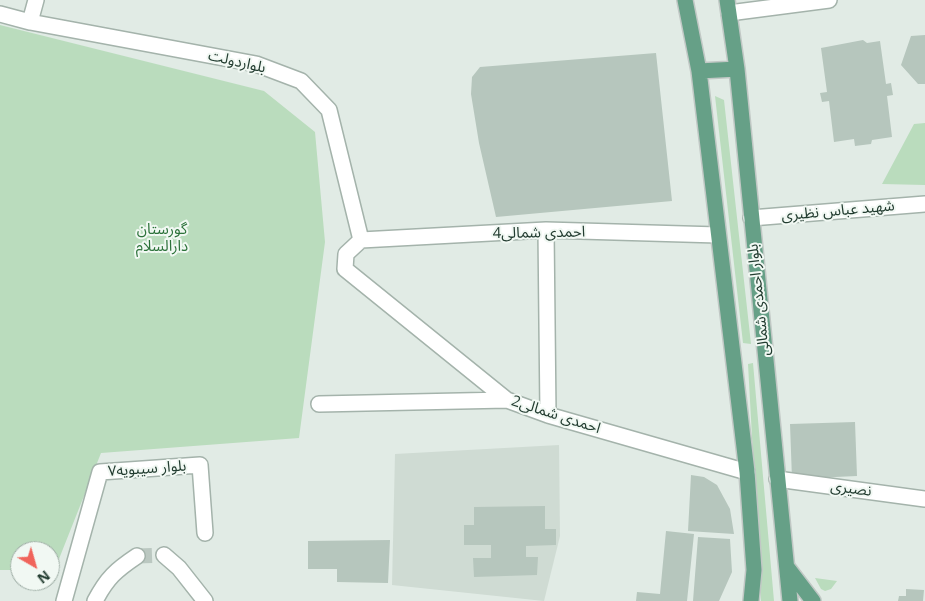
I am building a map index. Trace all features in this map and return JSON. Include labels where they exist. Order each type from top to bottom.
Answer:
[{"type":"main road","points":[[685,0],[699,71],[747,472],[754,570],[751,601]]},
{"type":"main road","name":"بلوار احمدی شمالی","points":[[728,7],[737,69],[750,218],[790,601]]},
{"type":"main road","points":[[699,71],[737,69]]},
{"type":"main road","points":[[787,567],[813,601]]},
{"type":"street","points":[[30,22],[36,0]]},
{"type":"street","points":[[728,7],[829,0]]},
{"type":"street","name":"بلواردولت","points":[[0,14],[30,22],[256,64],[301,81],[329,110],[361,240]]},
{"type":"street","name":"شهید عباس نظیری","points":[[750,218],[925,204]]},
{"type":"street","points":[[546,230],[548,415]]},
{"type":"street","name":"4احمدی شمالی","points":[[361,240],[546,230],[718,235]]},
{"type":"street","name":"2احمدی شمالی","points":[[361,240],[346,254],[345,269],[507,400],[548,415],[747,472]]},
{"type":"street","points":[[319,404],[507,400]]},
{"type":"street","name":"بلوار سیبویه۷","points":[[64,601],[100,472],[200,465],[206,533]]},
{"type":"street","name":"نصیری","points":[[777,479],[925,499]]},
{"type":"street","points":[[164,555],[179,568],[206,601]]},
{"type":"street","points":[[95,601],[105,580],[137,556]]},
{"type":"shaded area","points":[[559,445],[560,536],[544,601],[392,585],[395,454]]},
{"type":"green space","name":"گورستان دارالسلام","points":[[0,25],[264,91],[315,132],[325,242],[299,438],[101,453],[60,556],[60,541],[10,541],[10,570],[0,570]]},
{"type":"green space","points":[[715,96],[724,100],[751,344],[743,343]]},
{"type":"green space","points":[[925,123],[925,185],[882,184],[914,124]]},
{"type":"green space","points":[[753,363],[774,601],[761,601],[748,364]]},
{"type":"green space","points":[[815,578],[837,581],[831,589],[825,591],[821,589]]},
{"type":"building","points":[[925,35],[925,84],[918,84],[901,65],[911,36]]},
{"type":"building","points":[[863,40],[867,43],[880,41],[886,84],[891,83],[893,95],[887,96],[892,137],[872,140],[871,144],[855,146],[854,139],[834,142],[829,101],[822,102],[820,93],[827,92],[821,48]]},
{"type":"building","points":[[656,53],[672,201],[496,217],[479,143],[471,94],[472,77],[480,67]]},
{"type":"building","points":[[855,422],[857,476],[792,479],[790,424]]},
{"type":"building","points":[[691,475],[704,477],[717,485],[730,509],[734,534],[688,531]]},
{"type":"building","points":[[545,506],[545,529],[556,529],[556,545],[526,546],[526,557],[538,557],[537,575],[474,577],[473,558],[491,558],[491,545],[464,545],[464,525],[474,525],[474,507]]},
{"type":"building","points":[[666,531],[694,534],[687,601],[636,601],[637,592],[660,594]]},
{"type":"building","points":[[698,537],[730,539],[732,572],[719,601],[693,601]]},
{"type":"building","points":[[390,540],[388,583],[337,582],[337,569],[308,569],[308,541]]},
{"type":"building","points":[[906,589],[924,590],[923,601],[898,601],[899,596],[906,596]]},
{"type":"tunnel","points":[[137,556],[164,555]]}]
